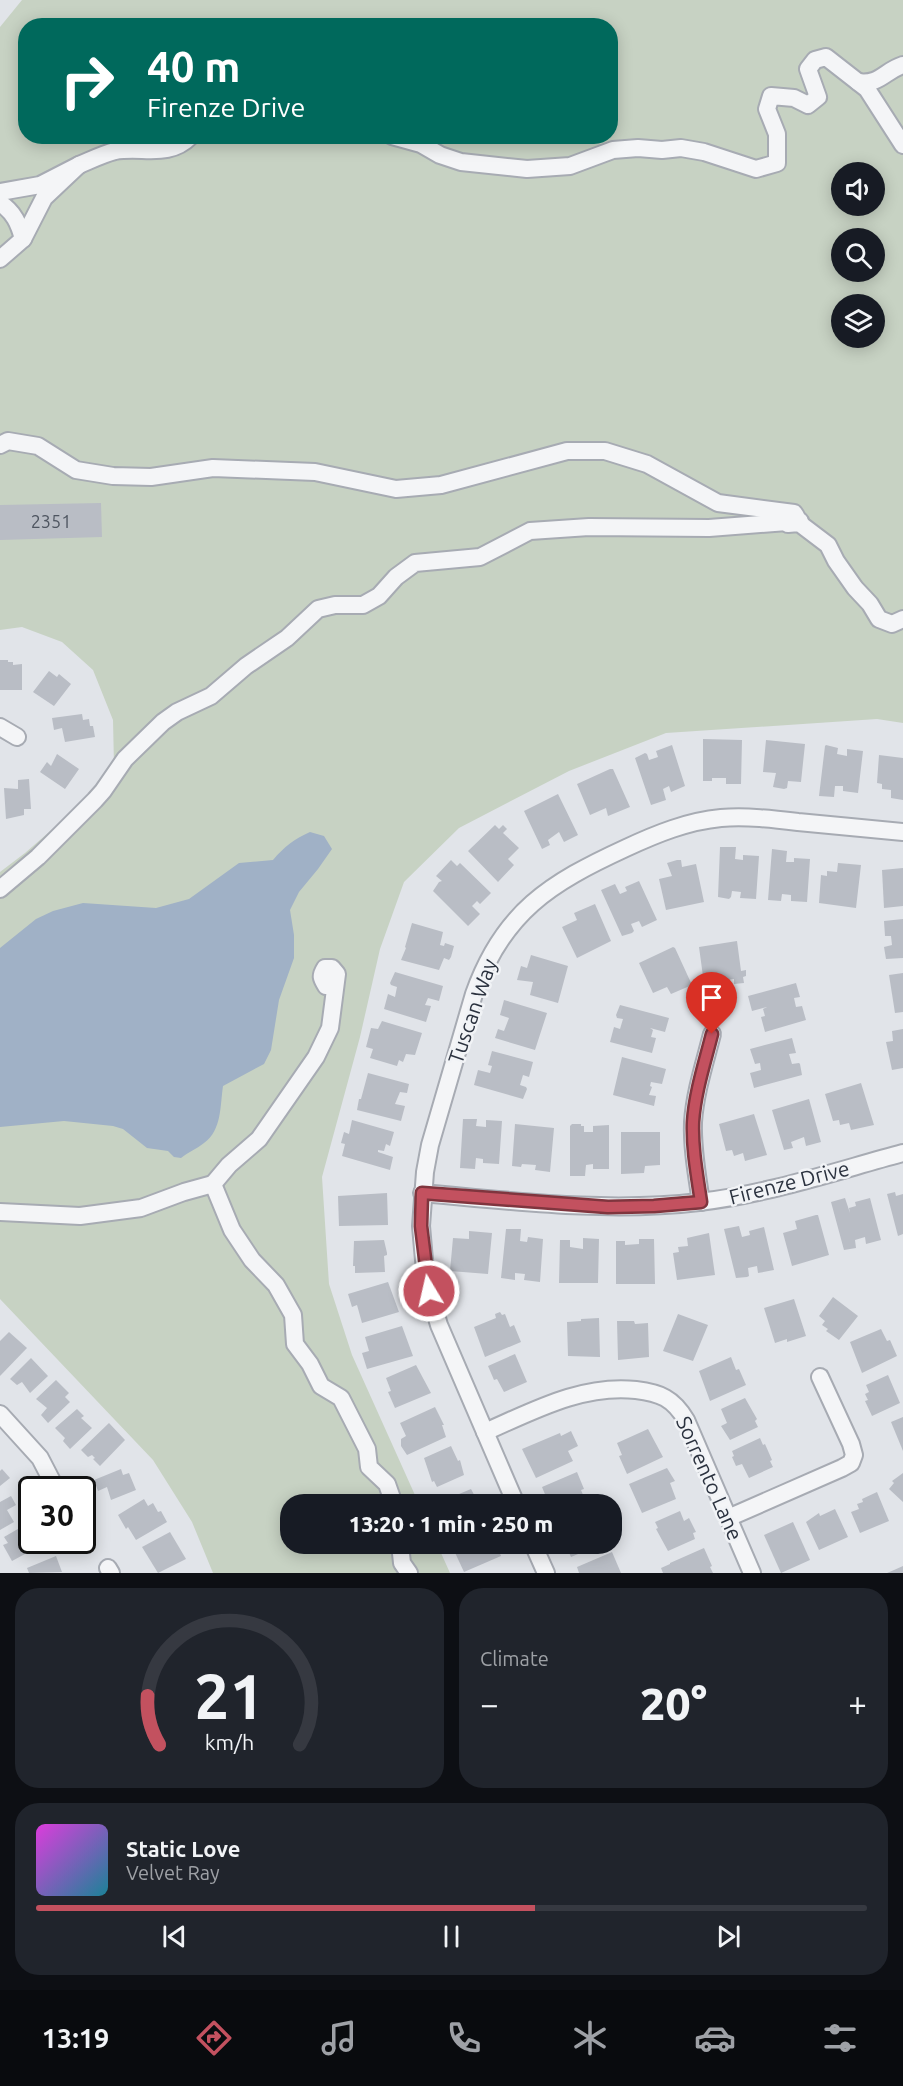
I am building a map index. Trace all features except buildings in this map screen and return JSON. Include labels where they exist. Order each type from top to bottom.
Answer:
[{"type":"street","points":[[421,144],[440,155],[461,162],[527,169],[570,166],[613,150],[638,148],[662,150],[681,148],[705,152],[756,169],[777,163],[777,134],[767,109],[771,96],[794,98],[808,105],[818,97],[808,69],[815,60],[826,57],[867,89],[903,145]]},
{"type":"street","points":[[858,82],[871,84],[891,69],[903,65]]},
{"type":"street","points":[[0,192],[40,185],[79,165],[113,152],[144,149],[160,151],[176,148],[181,144]]},
{"type":"street","points":[[0,259],[23,239],[44,198],[79,165]]},
{"type":"street","points":[[0,204],[7,207],[17,220],[23,239]]},
{"type":"street","points":[[0,445],[8,441],[38,446],[76,470],[113,476],[151,477],[213,468],[315,471],[396,489],[441,485],[567,451],[605,451],[647,464],[718,503],[794,513],[800,521],[709,528]]},
{"type":"street","points":[[0,889],[38,857],[103,791],[125,759],[163,722],[177,712],[210,696],[246,666],[286,638],[318,609],[335,605],[363,605],[379,596],[396,577],[415,563],[480,556],[530,531],[589,527],[709,528],[798,524],[828,544],[836,561],[879,619],[892,624],[903,619]]},
{"type":"street","points":[[0,727],[17,737]]},
{"type":"street","name":"Tuscan Way","points":[[512,1494],[432,1306],[421,1226],[422,1193],[430,1145],[482,973],[494,948],[510,925],[530,904],[589,864],[650,836],[706,820],[748,817],[903,832]]},
{"type":"street","points":[[0,1212],[80,1216],[141,1208],[213,1184],[259,1139],[316,1057],[330,1028],[335,984]]},
{"type":"street","points":[[701,1202],[693,1121],[696,1095],[712,1034]]},
{"type":"street","name":"Firenze Drive","points":[[422,1193],[608,1207],[654,1206],[701,1202],[748,1194],[903,1153]]},
{"type":"street","points":[[213,1184],[232,1230],[252,1260],[276,1286],[293,1315],[295,1344],[310,1364],[321,1386],[341,1398],[367,1449],[369,1467],[387,1484],[390,1494]]},
{"type":"street","points":[[728,1518],[842,1468],[860,1456],[820,1377]]},
{"type":"street","name":"Sorrento Lane","points":[[485,1432],[560,1400],[584,1393],[624,1389],[668,1393],[686,1420],[752,1573]]},
{"type":"street","points":[[0,1414],[39,1458],[49,1476]]},
{"type":"street","points":[[401,1554],[402,1563],[409,1573]]},
{"type":"street","points":[[537,1554],[546,1573]]},
{"type":"green space","points":[[22,0],[903,0],[903,723],[877,719],[666,733],[569,771],[459,828],[404,882],[380,949],[360,1037],[322,1177],[329,1284],[352,1355],[415,1494],[280,1494],[280,1554],[441,1554],[450,1573],[213,1573],[192,1522],[153,1460],[0,1299],[0,872],[94,793],[114,765],[113,720],[93,670],[62,642],[22,627],[0,630],[0,27]]},
{"type":"water","points":[[310,832],[324,836],[332,849],[299,892],[290,910],[294,935],[294,958],[279,1000],[271,1050],[264,1064],[223,1086],[217,1125],[210,1138],[181,1158],[174,1157],[168,1151],[147,1148],[123,1129],[113,1126],[64,1121],[0,1127],[0,948],[36,919],[53,911],[83,903],[156,908],[189,899],[239,863],[273,860],[290,844]]},
{"type":"route","points":[[429,1291],[421,1226],[422,1193],[608,1207],[701,1202],[693,1121],[696,1095],[712,1034]]}]
